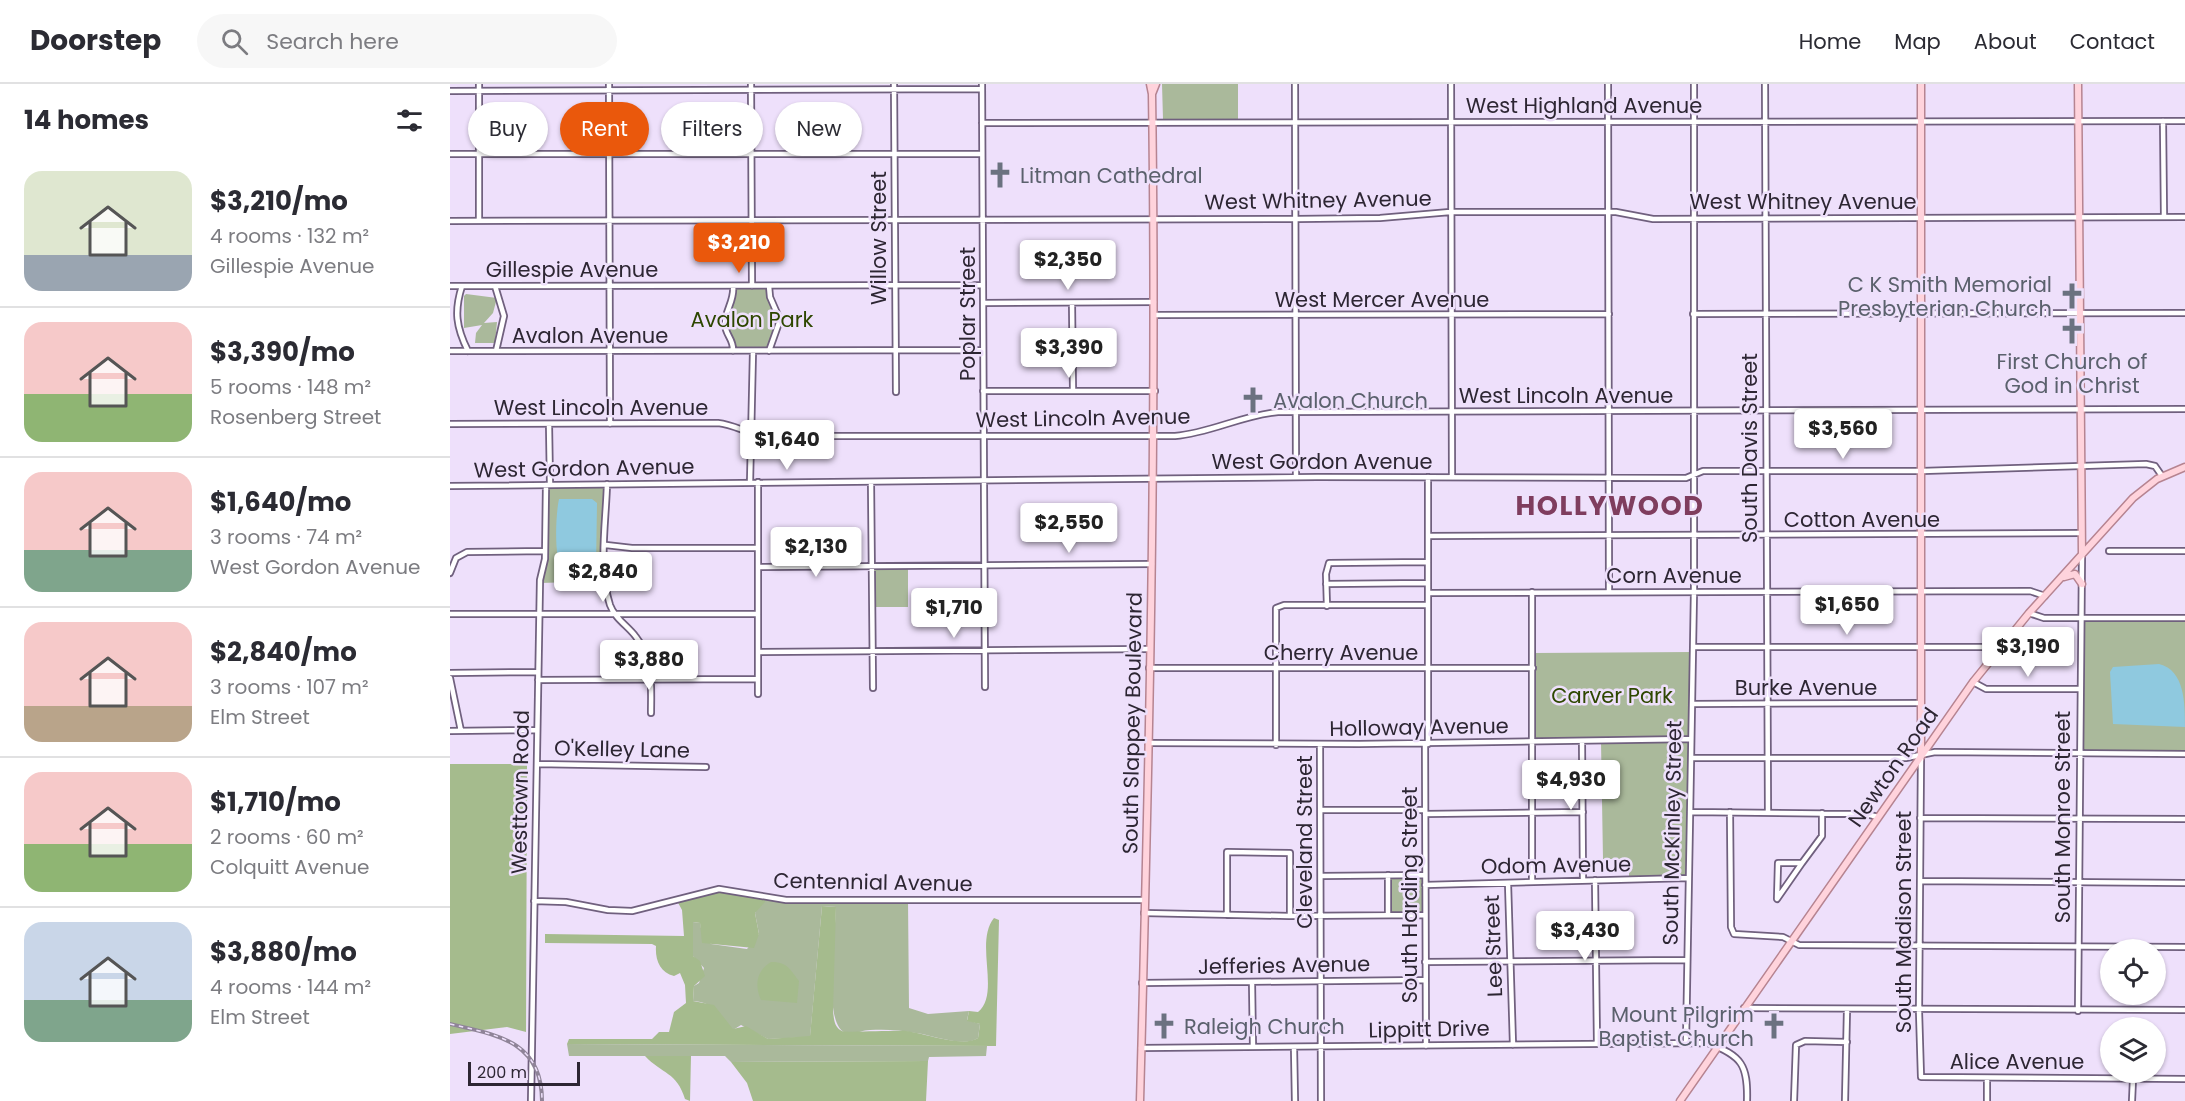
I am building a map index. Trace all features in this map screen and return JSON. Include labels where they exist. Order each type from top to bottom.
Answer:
[{"type":"main road","name":"South Slappey Boulevard","points":[[1140,1101],[1155,391],[1153,123],[1150,84]]},
{"type":"main road","name":"South Slappey Boulevard","points":[[1152,94],[1156,84]]},
{"type":"main road","name":"South Madison Street","points":[[1921,84],[1921,755]]},
{"type":"main road","name":"South Monroe Street","points":[[2078,84],[2082,555]]},
{"type":"main road","points":[[2162,476],[2185,467]]},
{"type":"main road","name":"Newton Road","points":[[1680,1101],[1973,682],[2029,613],[2137,494],[2162,476]]},
{"type":"main road","points":[[2081,530],[2086,536],[2100,535]]},
{"type":"main road","points":[[2060,579],[2075,574],[2082,584]]},
{"type":"street","points":[[479,84],[479,102]]},
{"type":"street","points":[[1295,84],[1296,477]]},
{"type":"street","points":[[1451,84],[1452,477]]},
{"type":"street","points":[[1608,84],[1610,592]]},
{"type":"street","name":"South McKinley Street","points":[[1686,1043],[1694,591],[1694,84]]},
{"type":"street","name":"South Davis Street","points":[[1765,84],[1768,813]]},
{"type":"street","points":[[609,86],[609,102]]},
{"type":"street","points":[[450,91],[609,86],[982,87]]},
{"type":"street","name":"Willow Street","points":[[894,86],[896,392]]},
{"type":"street","name":"Poplar Street","points":[[982,87],[985,687]]},
{"type":"street","points":[[2163,121],[2164,217]]},
{"type":"street","name":"West Highland Avenue","points":[[982,123],[2185,121]]},
{"type":"street","points":[[450,154],[468,154]]},
{"type":"street","points":[[763,154],[982,154]]},
{"type":"street","points":[[479,156],[479,221]]},
{"type":"street","points":[[609,156],[610,424]]},
{"type":"street","points":[[752,156],[752,286]]},
{"type":"street","name":"West Whitney Avenue","points":[[450,221],[1297,219],[1380,218],[1450,213],[1609,212],[1643,218],[2185,217]]},
{"type":"street","name":"Gillespie Avenue","points":[[450,286],[982,285]]},
{"type":"street","points":[[462,286],[455,321],[468,351]]},
{"type":"street","points":[[495,286],[504,316],[496,351]]},
{"type":"street","points":[[732,286],[733,296],[727,309],[725,323],[732,337],[732,351]]},
{"type":"street","points":[[769,286],[770,297],[780,320],[769,351]]},
{"type":"street","points":[[982,303],[1154,302]]},
{"type":"street","points":[[1072,303],[1073,391]]},
{"type":"street","points":[[1693,314],[2185,313]]},
{"type":"street","name":"West Mercer Avenue","points":[[1154,315],[1609,314]]},
{"type":"street","name":"Avalon Avenue","points":[[450,351],[983,350]]},
{"type":"street","points":[[750,483],[753,351]]},
{"type":"street","points":[[983,391],[1155,391]]},
{"type":"street","name":"West Lincoln Avenue","points":[[450,424],[718,423],[737,427],[750,434],[1154,436],[1200,433],[1250,416],[1295,412],[2185,409]]},
{"type":"street","name":"Westtown Road","points":[[531,1101],[539,614],[540,580],[546,551],[549,424]]},
{"type":"street","name":"West Gordon Avenue","points":[[450,486],[1296,477],[1686,478],[1693,473],[1922,471],[2146,464],[2155,466],[2162,476]]},
{"type":"street","name":"South Harding Street","points":[[1426,1046],[1425,812],[1428,477]]},
{"type":"street","points":[[758,482],[758,694]]},
{"type":"street","points":[[871,482],[873,688]]},
{"type":"street","points":[[607,484],[606,589],[615,615],[641,644],[651,680],[651,713]]},
{"type":"street","name":"Cotton Avenue","points":[[1428,536],[1921,535],[2081,530]]},
{"type":"street","points":[[606,545],[632,548],[758,548]]},
{"type":"street","points":[[450,573],[456,558],[467,552],[546,551]]},
{"type":"street","points":[[2109,551],[2185,551]]},
{"type":"street","name":"South Monroe Street","points":[[2078,1011],[2079,689],[2082,555]]},
{"type":"street","points":[[1428,562],[1333,562],[1327,567],[1326,584],[1327,606],[1428,605]]},
{"type":"street","points":[[758,567],[1152,564]]},
{"type":"street","points":[[1326,584],[1428,584]]},
{"type":"street","name":"Corn Avenue","points":[[1428,593],[2030,591],[2045,596]]},
{"type":"street","name":"Lee Street","points":[[1532,592],[1532,882]]},
{"type":"street","name":"Cleveland Street","points":[[1276,745],[1276,608],[1280,606],[1327,606]]},
{"type":"street","points":[[2029,613],[2044,618],[2185,618]]},
{"type":"street","points":[[450,614],[758,614]]},
{"type":"street","points":[[1693,647],[1983,647],[1998,651]]},
{"type":"street","points":[[758,652],[1150,649]]},
{"type":"street","name":"Cherry Avenue","points":[[1149,668],[1533,668]]},
{"type":"street","points":[[450,672],[538,672]]},
{"type":"street","points":[[450,678],[461,731]]},
{"type":"street","points":[[538,680],[758,679]]},
{"type":"street","points":[[1973,682],[1986,689],[2079,689]]},
{"type":"street","name":"Burke Avenue","points":[[1692,704],[1921,704]]},
{"type":"street","points":[[450,731],[537,730]]},
{"type":"street","name":"Holloway Avenue","points":[[1148,743],[1320,745],[1691,739]]},
{"type":"street","points":[[1582,741],[1583,880]]},
{"type":"street","name":"Cleveland Street","points":[[1320,745],[1321,1101]]},
{"type":"street","points":[[1691,758],[1906,758],[1935,752],[2185,754]]},
{"type":"street","name":"South Madison Street","points":[[1921,755],[1918,1011],[1921,1077]]},
{"type":"street","name":"O'Kelley Lane","points":[[537,764],[706,767]]},
{"type":"street","points":[[1321,810],[1582,812]]},
{"type":"street","points":[[1690,812],[1866,814],[1878,817]]},
{"type":"street","points":[[1730,812],[1731,927],[1734,934],[1783,937],[1799,945],[2185,947]]},
{"type":"street","points":[[1802,863],[1778,862],[1777,899],[1822,836],[1821,813]]},
{"type":"street","points":[[1920,818],[2185,819]]},
{"type":"street","points":[[1227,915],[1227,852],[1290,853],[1290,916]]},
{"type":"street","points":[[1388,875],[1388,915]]},
{"type":"street","points":[[1321,876],[1425,875]]},
{"type":"street","name":"Odom Avenue","points":[[1425,885],[1688,878]]},
{"type":"street","points":[[1595,880],[1597,1043]]},
{"type":"street","points":[[1920,881],[2185,883]]},
{"type":"street","name":"Lee Street","points":[[1508,883],[1513,1045]]},
{"type":"street","name":"Centennial Avenue","points":[[534,900],[566,902],[621,912],[646,908],[718,889],[786,900],[1144,900]]},
{"type":"street","points":[[1144,913],[1290,916],[1425,915]]},
{"type":"street","points":[[1425,962],[1686,960]]},
{"type":"street","name":"Jefferies Avenue","points":[[1142,983],[1425,980]]},
{"type":"street","points":[[1252,982],[1253,1047]]},
{"type":"street","points":[[1744,1008],[1918,1011],[2185,1010]]},
{"type":"street","points":[[1845,1101],[1847,1010]]},
{"type":"street","points":[[1794,1101],[1796,1045],[1805,1041],[1846,1042]]},
{"type":"street","name":"Lippitt Drive","points":[[1141,1048],[1597,1043],[1708,1043],[1718,1047]]},
{"type":"street","points":[[1294,1047],[1295,1101]]},
{"type":"street","points":[[1718,1047],[1744,1065],[1747,1073],[1748,1101]]},
{"type":"street","name":"Alice Avenue","points":[[1921,1077],[2100,1078]]},
{"type":"street","points":[[1987,1078],[1987,1101]]},
{"type":"street","name":"Alice Avenue","points":[[2166,1078],[2185,1078]]},
{"type":"street","points":[[2132,1101],[2133,1083]]},
{"type":"green space","points":[[1162,84],[1238,84],[1238,119],[1163,119]]},
{"type":"green space","name":"Avalon Park","points":[[733,286],[768,286],[778,315],[769,350],[733,351],[726,315]]},
{"type":"green space","points":[[466,294],[497,298],[493,313],[484,323],[497,322],[495,343],[475,343],[476,333],[482,325],[464,328],[464,296]]},
{"type":"green space","points":[[606,485],[604,581],[541,583],[547,486]]},
{"type":"green space","points":[[873,566],[908,567],[908,607],[873,607]]},
{"type":"green space","points":[[2082,619],[2185,619],[2185,752],[2082,750],[2084,634]]},
{"type":"green space","name":"Carver Park","points":[[1692,652],[1690,738],[1534,740],[1534,653]]},
{"type":"green space","points":[[1690,740],[1687,877],[1629,878],[1629,859],[1603,859],[1601,742]]},
{"type":"green space","points":[[450,764],[527,764],[526,1032],[507,1027],[450,1034]]},
{"type":"green space","points":[[1388,876],[1425,876],[1425,914],[1389,915]]},
{"type":"green space","points":[[719,889],[764,897],[765,902],[755,913],[759,934],[754,948],[702,943],[700,923],[693,922],[693,956],[700,961],[705,976],[694,986],[693,1001],[714,1005],[733,1029],[746,1026],[768,1039],[810,1036],[822,906],[836,907],[833,1011],[837,1027],[845,1032],[906,1031],[953,1041],[971,1041],[978,1038],[980,1024],[967,1021],[969,1011],[978,1012],[984,1004],[988,980],[986,941],[994,918],[999,920],[996,1046],[567,1044],[569,1039],[652,1039],[659,1032],[669,1032],[674,1012],[686,1003],[685,985],[680,973],[674,976],[665,972],[656,956],[656,946],[652,944],[545,943],[545,934],[684,936],[682,910],[676,899]]},
{"type":"green space","points":[[764,897],[908,900],[909,1008],[928,1014],[969,1011],[967,1020],[980,1024],[978,1038],[964,1042],[887,1030],[847,1033],[839,1027],[834,1015],[832,997],[836,907],[822,906],[810,1037],[768,1039],[741,1025],[733,1030],[712,1007],[693,1001],[694,986],[699,983],[704,968],[693,956],[693,922],[700,923],[702,934],[711,944],[747,949],[759,934],[755,913]]},
{"type":"green space","points":[[771,962],[785,965],[799,981],[797,1003],[761,1000],[758,978],[766,965]]},
{"type":"green space","points":[[567,1044],[987,1046],[986,1056],[929,1057],[928,1061],[731,1062],[725,1056],[569,1056]]},
{"type":"green space","points":[[645,1056],[691,1056],[690,1101],[685,1099],[678,1083],[673,1078]]},
{"type":"green space","points":[[928,1061],[926,1101],[753,1101],[747,1083],[731,1062]]},
{"type":"water","points":[[559,499],[592,499],[597,503],[596,568],[585,577],[568,573],[560,565],[556,536]]},
{"type":"water","points":[[2159,664],[2168,667],[2179,681],[2184,699],[2185,727],[2113,724],[2110,672],[2113,667]]},
{"type":"railway","points":[[450,1024],[500,1037],[525,1053],[534,1065],[540,1081],[542,1101]]},
{"type":"place","name":"Litman Cathedral","points":[[1000,175]]},
{"type":"place","name":"C K Smith Memorial Presbyterian Church","points":[[2072,296]]},
{"type":"place","name":"First Church of God in Christ","points":[[2072,331]]},
{"type":"place","name":"Avalon Church","points":[[1253,400]]},
{"type":"place","name":"Raleigh Church","points":[[1164,1026]]},
{"type":"place","name":"Mount Pilgrim Baptist Church","points":[[1774,1026]]},
{"type":"district","name":"HOLLYWOOD","points":[[1610,505]]}]
